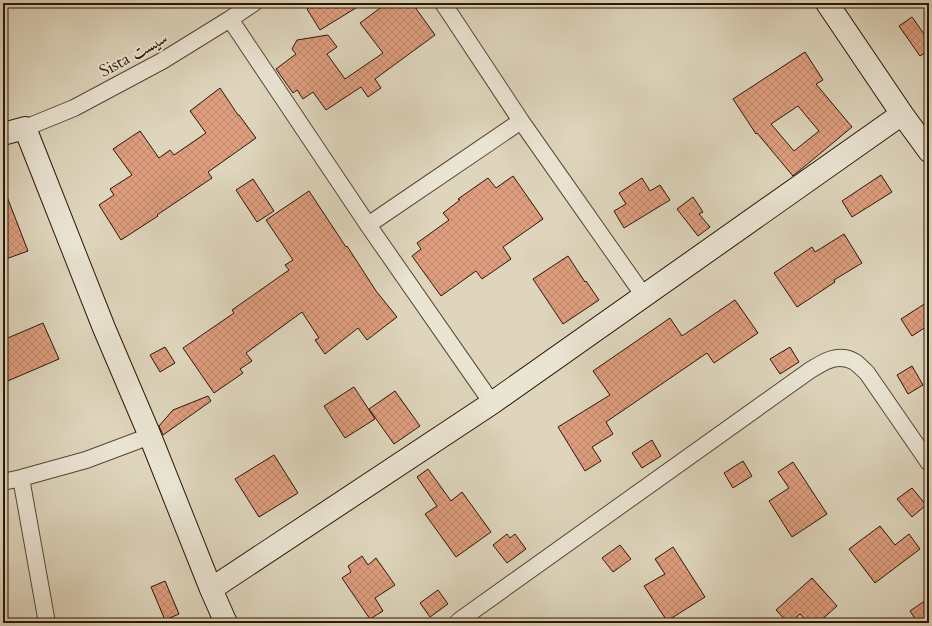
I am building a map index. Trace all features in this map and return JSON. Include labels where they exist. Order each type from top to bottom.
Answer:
[{"type":"main road","points":[[827,3],[902,114],[929,150]]},
{"type":"main road","points":[[211,589],[492,403],[902,114]]},
{"type":"main road","points":[[3,134],[25,128],[104,328],[150,436],[226,623]]},
{"type":"street","name":"Sista سيست","points":[[25,128],[74,108],[162,61],[254,3]]},
{"type":"street","points":[[443,3],[521,121],[644,296]]},
{"type":"street","points":[[230,19],[368,225],[492,403]]},
{"type":"street","points":[[368,225],[521,121]]},
{"type":"street","points":[[457,623],[809,371],[832,358],[849,360],[856,363],[867,373],[929,463]]},
{"type":"street","points":[[3,482],[86,460],[150,436]]},
{"type":"street","points":[[21,478],[48,623]]},
{"type":"building","points":[[317,3],[364,3],[320,30],[307,9]]},
{"type":"building","points":[[387,3],[412,3],[435,35],[375,79],[381,88],[368,97],[361,87],[326,110],[313,92],[303,99],[297,90],[293,93],[276,69],[296,54],[292,49],[297,40],[328,35],[337,47],[327,54],[345,79],[383,53],[360,23]]},
{"type":"building","points":[[912,17],[929,41],[929,50],[920,56],[899,26]]},
{"type":"building","points":[[805,52],[823,80],[816,84],[852,127],[793,176],[757,133],[756,134],[733,99]],"holes":[[[798,106],[819,131],[794,151],[771,124]]]},
{"type":"building","points":[[220,88],[256,138],[208,172],[212,178],[121,240],[99,205],[114,195],[110,189],[132,175],[113,149],[140,131],[159,158],[170,150],[174,155],[206,133],[190,111]]},
{"type":"building","points":[[881,175],[892,192],[852,217],[842,201]]},
{"type":"building","points":[[513,176],[543,219],[503,247],[511,259],[482,279],[476,271],[441,296],[412,256],[421,249],[417,243],[449,220],[443,213],[460,200],[458,199],[488,178],[496,188]]},
{"type":"building","points":[[642,178],[650,191],[660,185],[670,200],[624,228],[614,211],[626,204],[619,193]]},
{"type":"building","points":[[253,179],[274,211],[257,222],[236,190]]},
{"type":"building","points":[[3,189],[28,251],[3,260]]},
{"type":"building","points":[[309,191],[376,291],[397,317],[367,340],[358,328],[325,354],[315,340],[319,338],[302,312],[246,353],[252,361],[240,369],[243,373],[214,393],[183,348],[234,313],[232,310],[289,270],[285,265],[293,260],[266,220]]},
{"type":"building","points":[[693,197],[703,212],[699,214],[710,227],[698,236],[677,209]]},
{"type":"building","points":[[844,234],[862,263],[834,280],[835,282],[797,307],[774,273],[812,247],[815,252]]},
{"type":"building","points":[[568,256],[599,300],[563,324],[533,279]]},
{"type":"building","points":[[735,300],[758,333],[714,363],[707,353],[606,422],[613,434],[592,447],[601,461],[585,471],[558,427],[610,395],[593,371],[670,318],[682,336]]},
{"type":"building","points":[[929,301],[929,325],[912,336],[901,319]]},
{"type":"building","points":[[43,323],[59,359],[3,383],[3,340]]},
{"type":"building","points":[[165,347],[175,363],[160,372],[150,355]]},
{"type":"building","points":[[790,347],[799,362],[780,374],[770,359]]},
{"type":"building","points":[[912,366],[923,385],[908,394],[897,375]]},
{"type":"building","points":[[354,387],[375,419],[345,438],[324,406]]},
{"type":"building","points":[[395,391],[420,426],[394,444],[369,409]]},
{"type":"building","points":[[208,396],[211,401],[163,435],[159,426],[173,410]]},
{"type":"building","points":[[652,440],[661,456],[642,468],[632,453]]},
{"type":"building","points":[[274,455],[298,493],[259,517],[235,479]]},
{"type":"building","points":[[743,461],[752,476],[733,488],[724,473]]},
{"type":"building","points":[[793,462],[827,514],[792,537],[769,501],[789,488],[778,472]]},
{"type":"building","points":[[428,469],[451,501],[462,492],[491,532],[456,557],[425,514],[437,506],[417,477]]},
{"type":"building","points":[[912,488],[926,505],[912,517],[897,499]]},
{"type":"building","points":[[880,526],[895,545],[909,534],[920,549],[875,583],[849,549]]},
{"type":"building","points":[[507,534],[510,538],[515,534],[526,549],[507,563],[493,545]]},
{"type":"building","points":[[620,545],[631,559],[613,572],[602,558]]},
{"type":"building","points":[[673,547],[705,597],[667,621],[644,586],[665,574],[655,559]]},
{"type":"building","points":[[362,556],[368,565],[376,558],[395,585],[375,598],[383,611],[370,619],[342,578],[351,572],[348,566]]},
{"type":"building","points":[[812,578],[837,606],[818,623],[809,623],[800,614],[788,623],[776,610]]},
{"type":"building","points":[[165,581],[179,614],[165,620],[151,587]]},
{"type":"building","points":[[438,590],[448,604],[430,617],[420,603]]},
{"type":"building","points":[[929,598],[929,623],[918,623],[910,611]]}]
